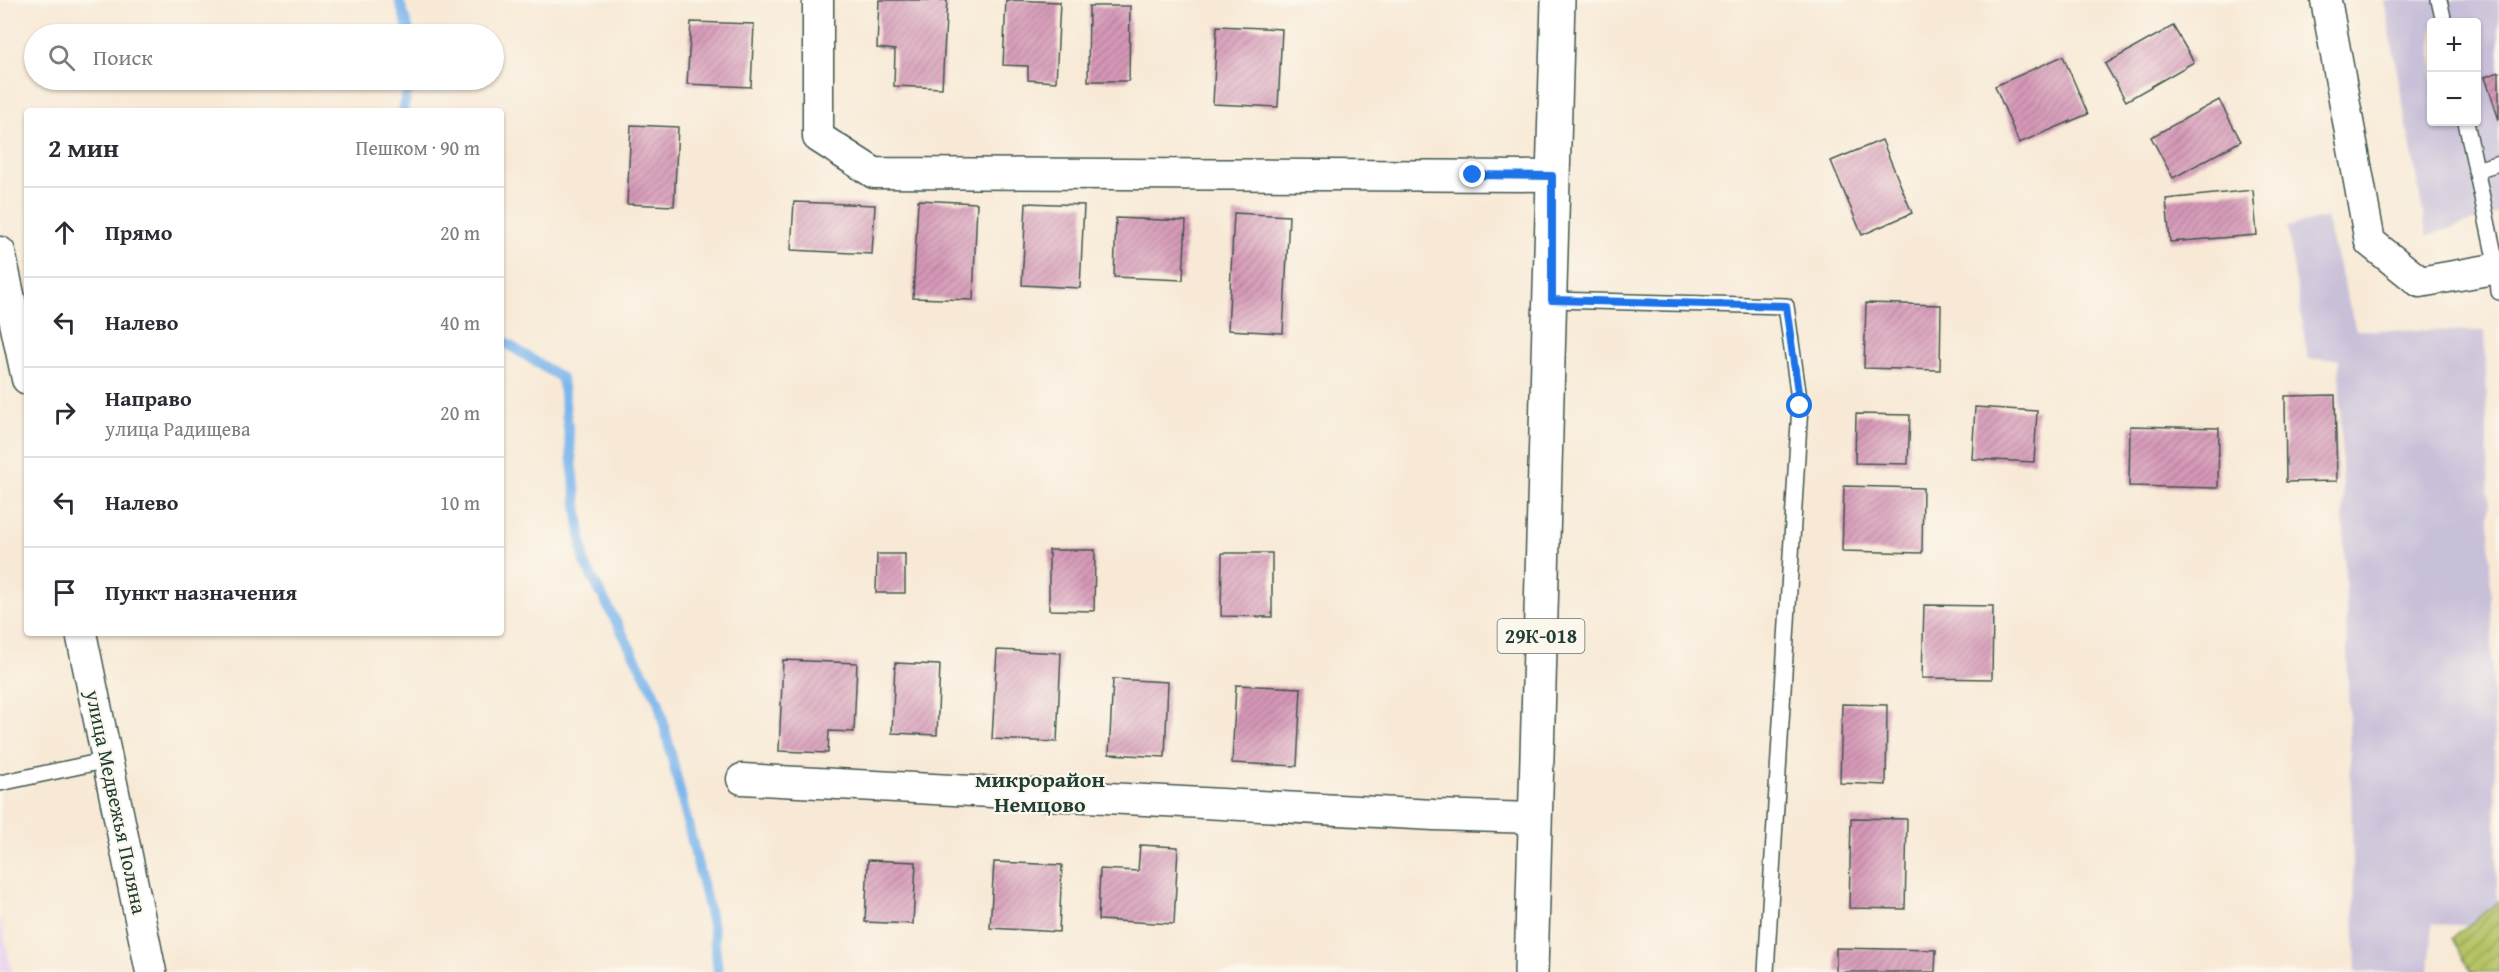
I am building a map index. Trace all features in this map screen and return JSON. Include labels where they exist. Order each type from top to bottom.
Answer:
[{"type":"main road","points":[[1552,300],[1552,176],[1558,0]]},
{"type":"main road","name":"29К-018","points":[[1531,972],[1552,300]]},
{"type":"street","points":[[818,0],[818,137],[874,173],[1552,176]]},
{"type":"street","points":[[2326,0],[2370,242],[2420,282],[2498,276]]},
{"type":"street","points":[[0,252],[24,365]]},
{"type":"street","name":"улица Медвежья Поляна","points":[[82,636],[151,972]]},
{"type":"street","points":[[742,779],[1434,815],[1535,818]]},
{"type":"lane","points":[[2439,0],[2443,18]]},
{"type":"lane","points":[[2467,126],[2498,276]]},
{"type":"lane","points":[[2476,170],[2499,163]]},
{"type":"lane","points":[[1552,300],[1786,306],[1800,406],[1766,972]]},
{"type":"lane","points":[[0,783],[108,760]]},
{"type":"shaded area","points":[[2384,0],[2499,0],[2499,213],[2427,236]]},
{"type":"shaded area","points":[[2326,217],[2356,330],[2485,331],[2498,927],[2433,924],[2429,972],[2356,972],[2339,359],[2308,359],[2287,227]]},
{"type":"shaded area","points":[[0,916],[12,972],[0,972]]},
{"type":"green space","points":[[2499,901],[2499,972],[2472,972],[2452,939]]},
{"type":"building","points":[[879,0],[947,0],[942,88],[894,86],[895,50],[877,48]]},
{"type":"building","points":[[1006,0],[1060,2],[1056,82],[1028,80],[1028,66],[1003,65]]},
{"type":"building","points":[[1089,6],[1130,6],[1129,81],[1088,81]]},
{"type":"building","points":[[691,22],[754,24],[751,87],[687,84]]},
{"type":"building","points":[[1217,26],[1282,29],[1278,107],[1213,104]]},
{"type":"building","points":[[2173,26],[2194,62],[2126,101],[2105,64]]},
{"type":"building","points":[[2063,56],[2088,114],[2019,143],[1995,86]]},
{"type":"building","points":[[2499,72],[2499,120],[2485,77]]},
{"type":"building","points":[[2219,100],[2241,141],[2173,178],[2151,137]]},
{"type":"building","points":[[631,125],[678,127],[674,206],[627,204]]},
{"type":"building","points":[[1882,140],[1912,213],[1862,235],[1831,161]]},
{"type":"building","points":[[2253,190],[2257,235],[2170,242],[2166,199]]},
{"type":"building","points":[[918,200],[977,203],[973,300],[913,298]]},
{"type":"building","points":[[794,202],[875,205],[872,254],[791,250]]},
{"type":"building","points":[[1026,203],[1084,205],[1080,288],[1022,285]]},
{"type":"building","points":[[1234,213],[1289,216],[1283,333],[1228,330]]},
{"type":"building","points":[[1116,218],[1186,221],[1183,280],[1114,277]]},
{"type":"building","points":[[1866,303],[1941,305],[1940,370],[1864,368]]},
{"type":"building","points":[[2335,395],[2337,481],[2286,482],[2285,396]]},
{"type":"building","points":[[1975,407],[2037,411],[2034,462],[1972,459]]},
{"type":"building","points":[[1856,414],[1910,415],[1908,464],[1855,463]]},
{"type":"building","points":[[2130,426],[2219,428],[2218,488],[2129,486]]},
{"type":"building","points":[[1844,486],[1923,488],[1922,553],[1842,551]]},
{"type":"building","points":[[1049,550],[1095,550],[1094,611],[1049,610]]},
{"type":"building","points":[[1222,553],[1272,553],[1272,617],[1221,616]]},
{"type":"building","points":[[877,554],[905,554],[905,593],[876,593]]},
{"type":"building","points":[[1924,605],[1993,606],[1992,679],[1922,678]]},
{"type":"building","points":[[997,650],[1061,653],[1057,742],[992,739]]},
{"type":"building","points":[[783,660],[857,663],[854,732],[829,731],[828,753],[779,751]]},
{"type":"building","points":[[895,663],[940,665],[937,735],[892,733]]},
{"type":"building","points":[[1113,679],[1168,682],[1165,757],[1109,754]]},
{"type":"building","points":[[1236,685],[1301,688],[1297,766],[1232,763]]},
{"type":"building","points":[[1842,704],[1887,705],[1886,785],[1840,783]]},
{"type":"building","points":[[1851,818],[1907,819],[1905,909],[1849,908]]},
{"type":"building","points":[[1140,845],[1178,847],[1174,924],[1098,920],[1100,869],[1138,871]]},
{"type":"building","points":[[868,860],[916,862],[913,924],[865,922]]},
{"type":"building","points":[[994,862],[1062,865],[1059,932],[990,928]]},
{"type":"building","points":[[1836,948],[1936,950],[1935,972],[1836,972]]},
{"type":"waterway","points":[[399,0],[407,24]]},
{"type":"waterway","points":[[404,108],[408,90]]},
{"type":"waterway","points":[[504,342],[562,378],[584,562],[658,700],[713,928],[718,972]]},
{"type":"district","name":"микрорайон Немцово","points":[[1040,792]]},
{"type":"route","points":[[1473,175],[1552,176],[1552,300],[1786,306],[1800,406]]}]
